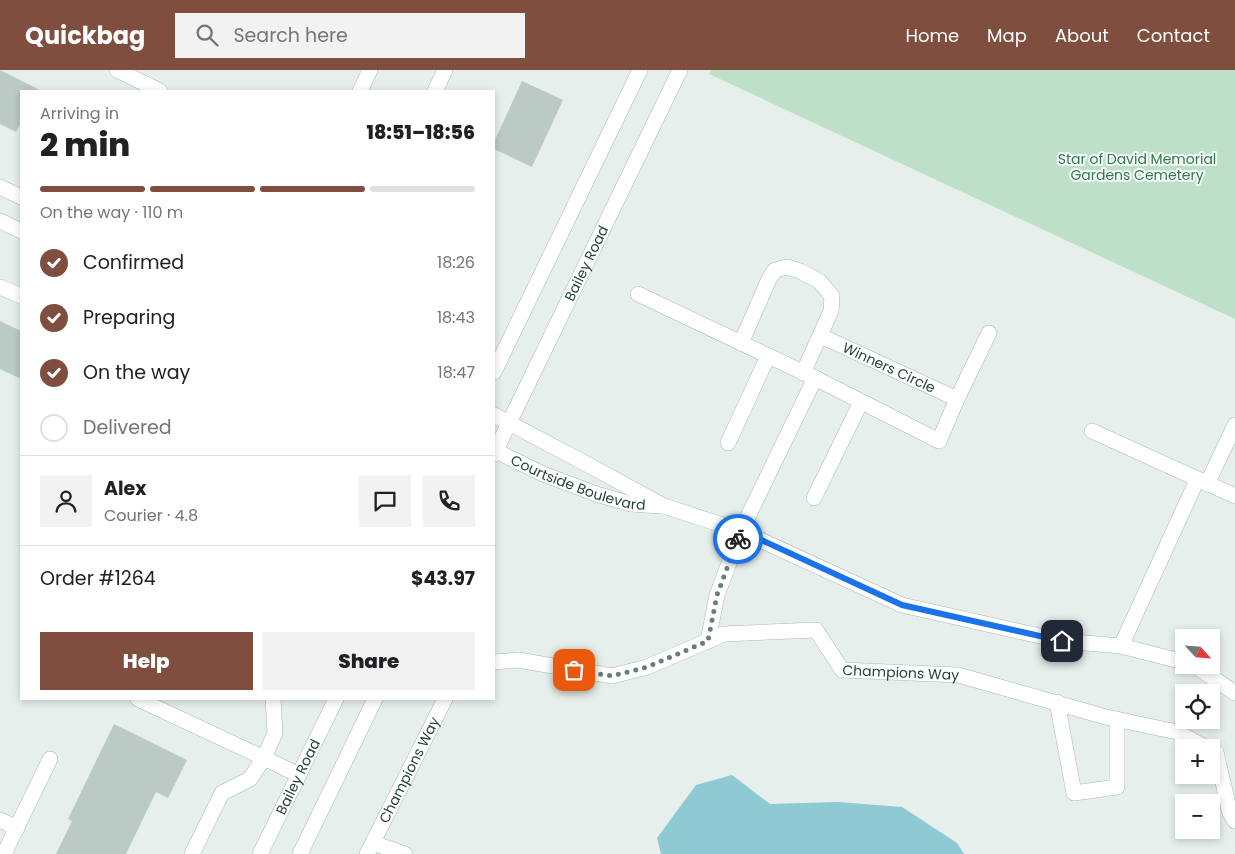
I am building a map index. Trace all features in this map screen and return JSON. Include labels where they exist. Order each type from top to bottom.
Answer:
[{"type":"street","points":[[117,70],[158,90]]},
{"type":"street","points":[[360,90],[370,70]]},
{"type":"street","points":[[435,90],[445,70]]},
{"type":"street","points":[[495,370],[640,70]]},
{"type":"street","name":"Bailey Road","points":[[495,450],[680,70]]},
{"type":"street","points":[[0,187],[20,196]]},
{"type":"street","points":[[0,221],[20,231]]},
{"type":"street","points":[[708,641],[717,595],[742,531],[809,375],[831,311],[832,296],[819,281],[800,271],[786,267],[775,270],[769,279],[741,343]]},
{"type":"street","points":[[0,287],[20,296]]},
{"type":"street","points":[[638,294],[809,375],[939,441],[989,333]]},
{"type":"street","name":"Winners Circle","points":[[821,336],[957,399]]},
{"type":"street","points":[[728,443],[768,356]]},
{"type":"street","points":[[814,498],[860,402]]},
{"type":"street","name":"Courtside Boulevard","points":[[495,416],[664,506],[742,531],[902,605],[1062,641],[1121,646],[1175,660]]},
{"type":"street","points":[[1121,646],[1202,482],[1235,425]]},
{"type":"street","points":[[1092,432],[1235,496]]},
{"type":"street","name":"Courtside Boulevard","points":[[495,452],[543,474],[596,494],[632,504],[664,506]]},
{"type":"street","name":"Champions Way","points":[[495,662],[518,660],[612,676],[647,667],[724,634],[816,630],[842,670],[958,674],[1117,719],[1177,732],[1191,739]]},
{"type":"street","points":[[1207,674],[1235,693]]},
{"type":"street","points":[[140,700],[299,775]]},
{"type":"street","points":[[192,854],[222,793],[250,779],[264,758],[275,733],[273,700]]},
{"type":"street","name":"Bailey Road","points":[[260,854],[336,700]]},
{"type":"street","points":[[300,854],[375,700]]},
{"type":"street","name":"Champions Way","points":[[405,854],[370,848],[444,700]]},
{"type":"street","points":[[1057,702],[1074,793],[1117,788],[1117,719]]},
{"type":"street","points":[[4,854],[50,758]]},
{"type":"street","points":[[1220,769],[1230,813],[1235,822]]},
{"type":"street","points":[[0,820],[17,828]]},
{"type":"green space","name":"Star of David Memorial Gardens Cemetery","points":[[711,70],[1235,70],[1235,319],[709,74]]},
{"type":"water","points":[[732,775],[770,804],[838,802],[902,807],[957,843],[964,854],[661,854],[657,838],[696,785]]},
{"type":"building","points":[[0,70],[38,89],[20,90],[20,125],[16,132],[0,124]]},
{"type":"building","points":[[522,81],[563,100],[532,167],[495,149],[495,140]]},
{"type":"building","points":[[0,321],[20,331],[20,379],[0,369]]},
{"type":"building","points":[[114,724],[187,760],[168,798],[156,792],[126,854],[56,854],[72,821],[68,819]]},
{"type":"way so far","points":[[574,670],[612,676],[647,667],[708,641],[717,595],[738,539]]},
{"type":"route","points":[[738,539],[742,531],[902,605],[1062,641]]}]
